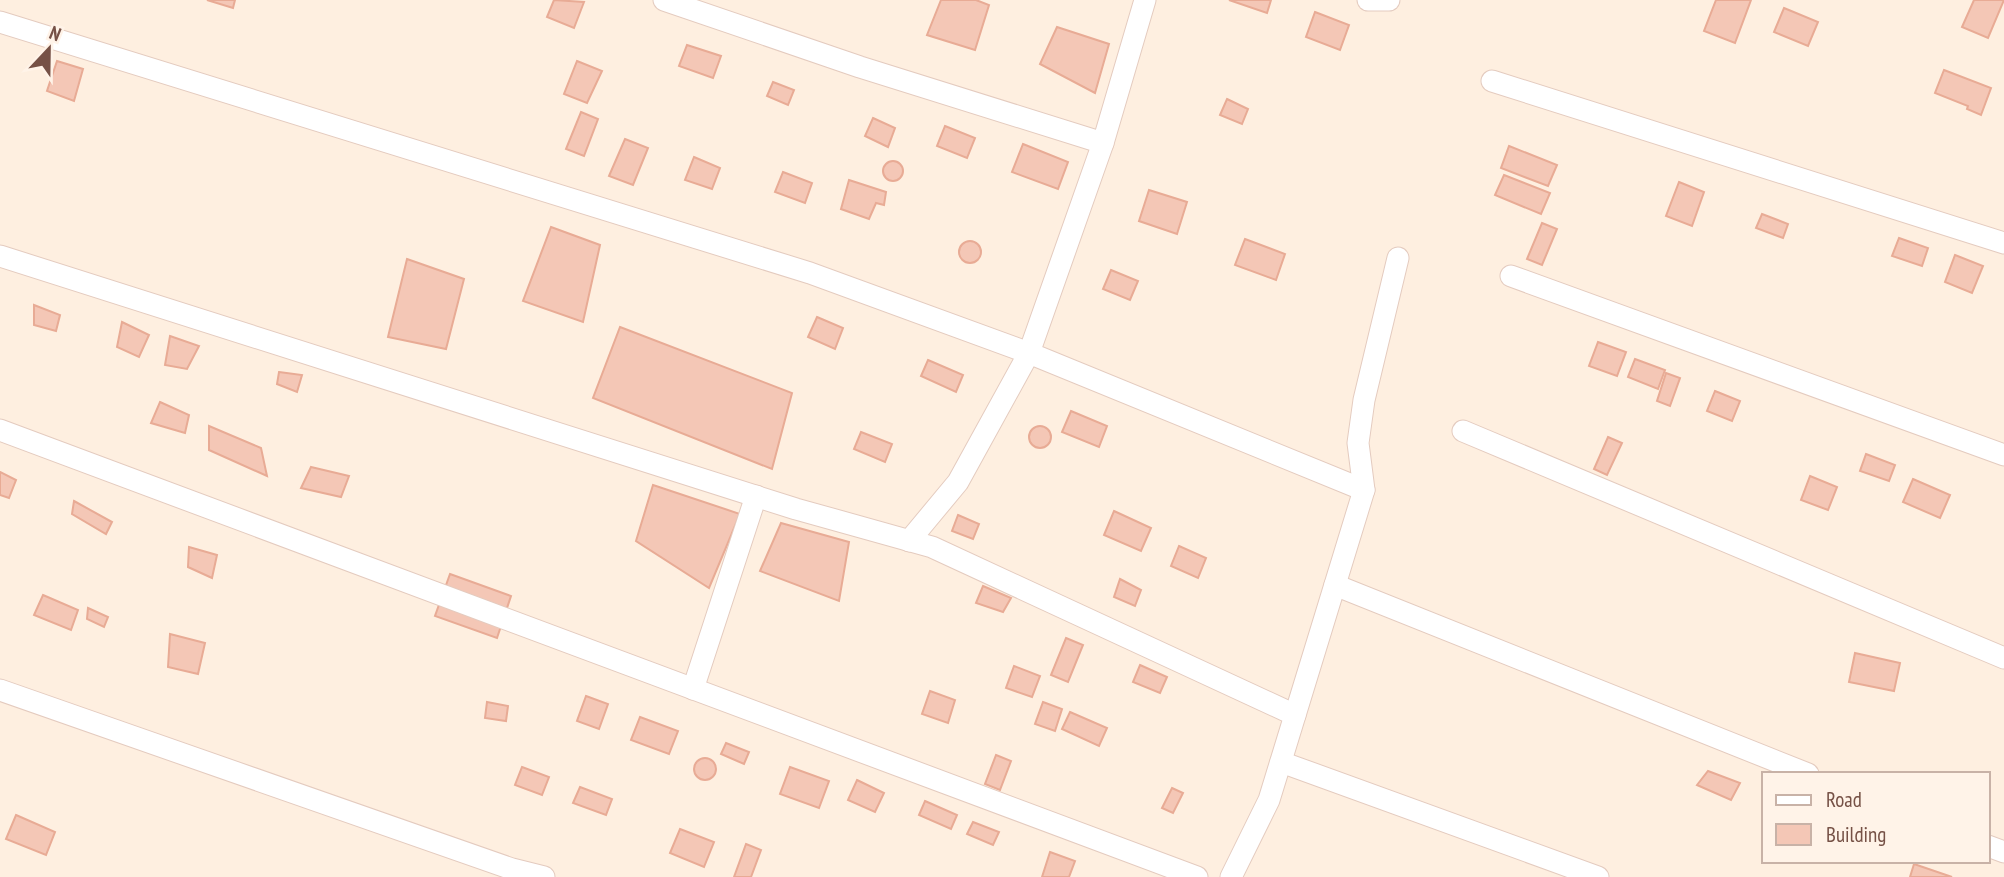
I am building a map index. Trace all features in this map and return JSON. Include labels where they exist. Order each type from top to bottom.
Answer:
[{"type":"street","points":[[664,0],[860,67],[1103,143]]},
{"type":"street","points":[[909,541],[958,482],[1029,354],[1103,143],[1145,0]]},
{"type":"street","points":[[1368,0],[1390,0]]},
{"type":"street","points":[[0,22],[810,273],[1029,354],[1364,490]]},
{"type":"street","points":[[1492,81],[2004,243]]},
{"type":"street","points":[[0,256],[756,496],[932,547],[1295,715]]},
{"type":"street","points":[[1231,877],[1269,800],[1364,490],[1358,443],[1364,401],[1398,258]]},
{"type":"street","points":[[1511,275],[2004,455]]},
{"type":"street","points":[[0,430],[1197,877]]},
{"type":"street","points":[[1462,431],[2004,659]]},
{"type":"street","points":[[693,689],[756,496]]},
{"type":"street","points":[[1335,585],[1803,772]]},
{"type":"street","points":[[0,690],[512,869],[544,877]]},
{"type":"street","points":[[1281,762],[1598,877]]},
{"type":"building","points":[[207,0],[235,0],[233,8]]},
{"type":"building","points":[[554,0],[584,2],[574,28],[547,17]]},
{"type":"building","points":[[941,0],[976,0],[989,5],[975,50],[927,35]]},
{"type":"building","points":[[1229,0],[1271,0],[1267,13]]},
{"type":"building","points":[[1716,0],[1751,0],[1735,43],[1704,31]]},
{"type":"building","points":[[1974,0],[2004,0],[1988,38],[1962,27]]},
{"type":"building","points":[[1784,8],[1818,22],[1808,46],[1774,32]]},
{"type":"building","points":[[1315,12],[1349,25],[1340,50],[1306,37]]},
{"type":"building","points":[[1057,27],[1109,44],[1095,93],[1040,64]]},
{"type":"building","points":[[687,45],[721,56],[713,78],[679,66]]},
{"type":"building","points":[[57,61],[83,69],[74,101],[47,91]]},
{"type":"building","points":[[577,61],[602,71],[587,103],[564,94]]},
{"type":"building","points":[[1944,70],[1991,88],[1981,115],[1967,109],[1968,106],[1935,93]]},
{"type":"building","points":[[773,82],[794,90],[788,105],[767,96]]},
{"type":"building","points":[[1227,99],[1248,109],[1242,124],[1220,115]]},
{"type":"building","points":[[581,112],[598,119],[584,156],[566,149]]},
{"type":"building","points":[[873,118],[895,128],[888,147],[865,136]]},
{"type":"building","points":[[945,126],[975,138],[967,158],[937,146]]},
{"type":"building","points":[[625,139],[648,148],[633,185],[609,176]]},
{"type":"building","points":[[1023,144],[1068,162],[1058,189],[1012,172]]},
{"type":"building","points":[[1509,146],[1557,165],[1548,186],[1501,168]]},
{"type":"building","points":[[694,157],[720,168],[712,189],[685,180]]},
{"type":"building","points":[[893,161],[900,164],[903,171],[900,178],[893,181],[886,178],[883,171],[886,164]]},
{"type":"building","points":[[783,172],[812,183],[805,203],[775,192]]},
{"type":"building","points":[[1504,175],[1550,193],[1541,214],[1495,195]]},
{"type":"building","points":[[849,180],[886,192],[884,205],[876,203],[869,219],[841,209]]},
{"type":"building","points":[[1679,182],[1704,192],[1692,226],[1666,216]]},
{"type":"building","points":[[1149,190],[1187,202],[1177,234],[1139,221]]},
{"type":"building","points":[[1762,214],[1788,224],[1783,238],[1756,228]]},
{"type":"building","points":[[1542,223],[1557,229],[1542,265],[1527,259]]},
{"type":"building","points":[[551,227],[600,245],[583,322],[523,301]]},
{"type":"building","points":[[1899,238],[1928,248],[1922,266],[1892,256]]},
{"type":"building","points":[[1245,239],[1285,254],[1276,280],[1235,265]]},
{"type":"building","points":[[970,241],[978,244],[981,252],[978,260],[970,263],[962,260],[959,252],[962,244]]},
{"type":"building","points":[[1955,255],[1983,266],[1972,293],[1945,282]]},
{"type":"building","points":[[407,259],[464,279],[446,349],[388,337]]},
{"type":"building","points":[[1111,270],[1138,281],[1130,300],[1103,289]]},
{"type":"building","points":[[34,305],[60,315],[56,331],[34,325]]},
{"type":"building","points":[[817,317],[843,328],[835,349],[808,337]]},
{"type":"building","points":[[122,322],[149,335],[139,357],[117,347]]},
{"type":"building","points":[[620,327],[792,393],[772,469],[593,398]]},
{"type":"building","points":[[170,336],[199,346],[187,369],[165,365]]},
{"type":"building","points":[[1598,342],[1626,352],[1617,376],[1589,366]]},
{"type":"building","points":[[1635,359],[1665,370],[1658,389],[1628,377]]},
{"type":"building","points":[[928,360],[963,375],[956,392],[921,376]]},
{"type":"building","points":[[279,372],[302,375],[297,392],[277,384]]},
{"type":"building","points":[[1666,373],[1680,378],[1670,406],[1657,401]]},
{"type":"building","points":[[1715,391],[1740,401],[1732,421],[1707,411]]},
{"type":"building","points":[[160,402],[189,415],[185,433],[151,423]]},
{"type":"building","points":[[1071,411],[1107,426],[1099,447],[1062,432]]},
{"type":"building","points":[[209,426],[261,448],[267,476],[209,450]]},
{"type":"building","points":[[1040,426],[1048,429],[1051,437],[1048,445],[1040,448],[1032,445],[1029,437],[1032,429]]},
{"type":"building","points":[[861,432],[892,444],[885,462],[854,449]]},
{"type":"building","points":[[1608,437],[1622,443],[1607,475],[1594,469]]},
{"type":"building","points":[[1866,454],[1895,465],[1889,481],[1860,471]]},
{"type":"building","points":[[311,467],[349,476],[341,497],[301,488]]},
{"type":"building","points":[[0,472],[16,480],[9,498],[0,495]]},
{"type":"building","points":[[1810,476],[1837,487],[1828,510],[1801,500]]},
{"type":"building","points":[[1913,479],[1950,495],[1940,518],[1903,502]]},
{"type":"building","points":[[653,485],[740,514],[709,588],[636,541]]},
{"type":"building","points":[[74,501],[112,522],[106,534],[72,514]]},
{"type":"building","points":[[1114,511],[1151,528],[1141,551],[1104,535]]},
{"type":"building","points":[[958,515],[979,524],[973,539],[952,531]]},
{"type":"building","points":[[781,523],[849,542],[839,601],[760,571]]},
{"type":"building","points":[[1179,546],[1206,558],[1198,578],[1171,566]]},
{"type":"building","points":[[189,547],[217,555],[212,578],[188,567]]},
{"type":"building","points":[[450,574],[511,596],[497,638],[435,616]]},
{"type":"building","points":[[1120,579],[1141,590],[1135,606],[1114,597]]},
{"type":"building","points":[[983,586],[1011,598],[1003,612],[976,603]]},
{"type":"building","points":[[43,595],[78,610],[71,630],[34,615]]},
{"type":"building","points":[[88,608],[108,617],[104,627],[87,619]]},
{"type":"building","points":[[170,634],[205,643],[198,674],[168,667]]},
{"type":"building","points":[[1066,638],[1083,645],[1068,682],[1051,675]]},
{"type":"building","points":[[1855,653],[1900,663],[1894,691],[1849,682]]},
{"type":"building","points":[[1140,665],[1167,677],[1160,693],[1133,682]]},
{"type":"building","points":[[1014,666],[1040,676],[1032,697],[1006,688]]},
{"type":"building","points":[[930,691],[955,700],[948,723],[922,714]]},
{"type":"building","points":[[586,696],[608,704],[599,729],[577,721]]},
{"type":"building","points":[[487,702],[508,706],[506,721],[485,718]]},
{"type":"building","points":[[1043,702],[1062,709],[1055,731],[1035,724]]},
{"type":"building","points":[[1070,712],[1107,728],[1099,746],[1062,729]]},
{"type":"building","points":[[640,717],[678,731],[669,754],[631,740]]},
{"type":"building","points":[[726,743],[749,752],[744,764],[721,754]]},
{"type":"building","points":[[996,755],[1011,761],[1000,790],[985,784]]},
{"type":"building","points":[[705,758],[713,761],[716,769],[713,777],[705,780],[697,777],[694,769],[697,761]]},
{"type":"building","points":[[522,767],[549,777],[542,795],[515,785]]},
{"type":"building","points":[[790,767],[829,781],[819,808],[780,794]]},
{"type":"building","points":[[1708,771],[1740,783],[1731,800],[1697,785]]},
{"type":"building","points":[[857,780],[884,793],[875,812],[848,800]]},
{"type":"building","points":[[580,787],[612,799],[606,815],[573,803]]},
{"type":"building","points":[[1172,788],[1183,793],[1173,813],[1162,808]]},
{"type":"building","points":[[925,801],[957,815],[951,829],[919,815]]},
{"type":"building","points":[[16,815],[55,832],[46,855],[6,839]]},
{"type":"building","points":[[973,822],[999,832],[993,845],[967,834]]},
{"type":"building","points":[[680,829],[714,842],[704,867],[670,853]]},
{"type":"building","points":[[746,844],[761,850],[751,877],[734,877]]},
{"type":"building","points":[[1050,852],[1075,861],[1069,877],[1042,877]]},
{"type":"building","points":[[1914,864],[1952,877],[1910,877]]}]
